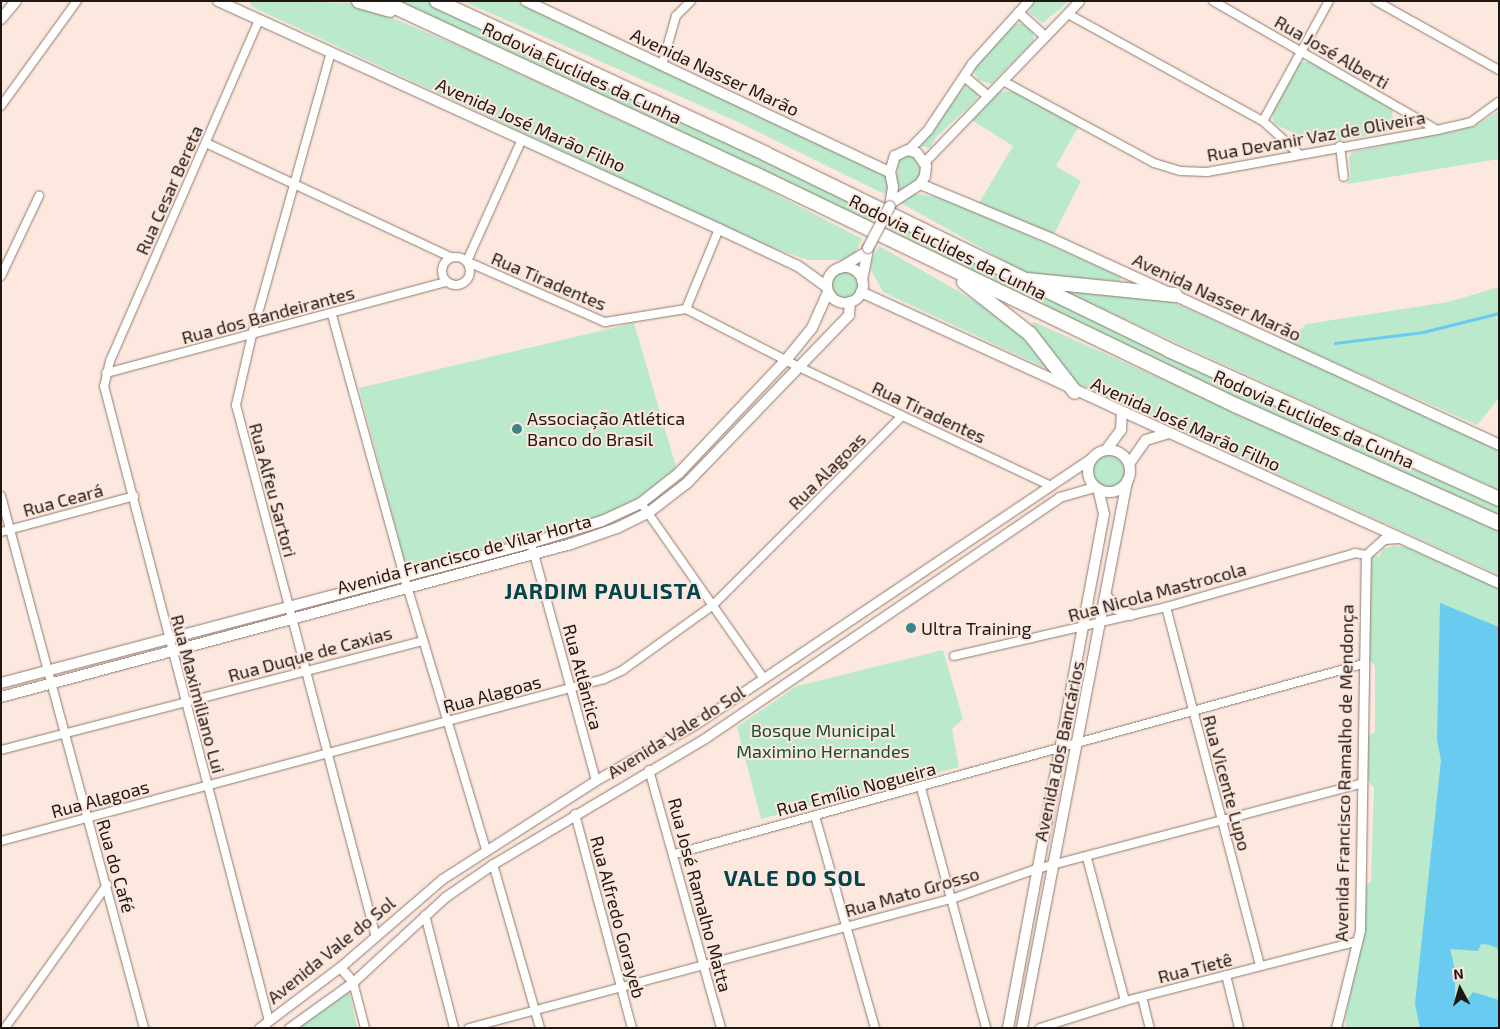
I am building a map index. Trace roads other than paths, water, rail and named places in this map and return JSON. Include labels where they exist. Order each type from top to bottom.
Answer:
[{"type":"highway","points":[[359,1],[421,18]]},
{"type":"highway","name":"Rodovia Euclides da Cunha","points":[[382,1],[754,174],[1235,405],[1499,524]]},
{"type":"highway","name":"Rodovia Euclides da Cunha","points":[[437,1],[766,154],[1019,279],[1499,499]]},
{"type":"highway","points":[[951,270],[1030,334],[1075,392]]},
{"type":"highway","points":[[1019,279],[1175,295]]},
{"type":"main road","points":[[1,19],[16,1]]},
{"type":"main road","name":"Avenida José Marão Filho","points":[[218,1],[719,228],[798,266],[827,290]]},
{"type":"main road","name":"Avenida Nasser Marão","points":[[526,1],[890,172]]},
{"type":"main road","points":[[868,250],[828,278],[827,290],[837,302],[850,302],[861,292],[868,250],[891,204],[890,172],[895,156],[908,150],[917,153],[925,161],[927,171],[920,184],[891,204]]},
{"type":"main road","name":"Avenida Nasser Marão","points":[[920,184],[1052,238],[1499,445]]},
{"type":"main road","points":[[840,268],[856,271],[862,280]]},
{"type":"main road","name":"Avenida Francisco de Vilar Horta","points":[[533,548],[602,521],[641,502],[679,473],[786,360],[812,328],[827,290]]},
{"type":"main road","name":"Avenida José Marão Filho","points":[[861,292],[1075,392],[1499,583]]},
{"type":"main road","name":"Avenida Francisco de Vilar Horta","points":[[5,682],[404,576],[487,560],[617,528],[648,513],[687,484],[797,366],[849,315],[850,302]]},
{"type":"main road","points":[[758,390],[767,399]]},
{"type":"main road","points":[[1122,412],[1120,430],[1107,450],[1091,458],[1088,476],[1097,488],[1118,490],[1127,481],[1129,464],[1146,440],[1169,433]]},
{"type":"main road","points":[[715,436],[724,444]]},
{"type":"main road","points":[[1107,450],[1118,452],[1129,464]]},
{"type":"main road","name":"Avenida dos Bancários","points":[[1022,1028],[1076,742],[1107,597],[1127,481]]},
{"type":"main road","name":"Avenida dos Bancários","points":[[1008,1028],[1036,869],[1104,514],[1097,488]]},
{"type":"main road","name":"Avenida Francisco de Vilar Horta","points":[[1,698],[291,617],[407,587],[487,560]]},
{"type":"main road","points":[[1107,597],[1117,609],[1131,615]]},
{"type":"main road","points":[[5,682],[13,694]]},
{"type":"street","points":[[1,106],[78,1]]},
{"type":"street","points":[[662,65],[676,16],[691,1]]},
{"type":"street","points":[[908,150],[928,129],[964,76],[1028,1]]},
{"type":"street","points":[[925,161],[1079,1]]},
{"type":"street","name":"Rua José Alberti","points":[[1213,1],[1437,130]]},
{"type":"street","points":[[1262,122],[1299,50],[1329,1]]},
{"type":"street","points":[[1376,1],[1499,70]]},
{"type":"street","points":[[1018,12],[1045,36]]},
{"type":"street","points":[[1068,14],[1262,122],[1298,153]]},
{"type":"street","name":"Rua Cesar Bereta","points":[[106,373],[259,20]]},
{"type":"street","name":"Rua Alfeu Sartori","points":[[331,52],[252,335],[236,404],[326,754],[376,937]]},
{"type":"street","points":[[964,76],[987,95]]},
{"type":"street","name":"Rua Devanir Vaz de Oliveira","points":[[1004,81],[1154,163],[1180,171],[1207,172],[1298,153],[1437,130],[1471,122],[1499,102]]},
{"type":"street","points":[[465,260],[471,253],[522,139]]},
{"type":"street","points":[[206,143],[451,257],[465,260]]},
{"type":"street","points":[[1340,146],[1344,176]]},
{"type":"street","points":[[1,276],[39,196]]},
{"type":"street","points":[[719,228],[686,310],[786,360]]},
{"type":"street","points":[[437,283],[442,273],[443,263],[451,257]]},
{"type":"street","points":[[442,273],[446,282],[458,285],[466,281],[470,274],[465,260]]},
{"type":"street","name":"Rua Tiradentes","points":[[465,260],[605,322],[686,310]]},
{"type":"street","name":"Rua dos Bandeirantes","points":[[106,373],[332,315],[437,283],[446,282]]},
{"type":"street","points":[[332,315],[446,722],[486,849],[493,864],[540,1028]]},
{"type":"street","name":"Rua Tiradentes","points":[[786,360],[1049,485]]},
{"type":"street","name":"Rua Maximiliano Lui","points":[[106,373],[104,386],[134,496],[171,652],[270,1024]]},
{"type":"street","name":"Rua Alagoas","points":[[1,841],[604,680],[623,670],[713,605],[902,416]]},
{"type":"street","name":"Avenida Vale do Sol","points":[[259,1028],[270,1024],[376,937],[414,902],[486,849],[596,780],[697,723],[925,567],[1091,458]]},
{"type":"street","points":[[1049,485],[1059,497]]},
{"type":"street","name":"Avenida Vale do Sol","points":[[289,1028],[353,982],[425,915],[493,864],[705,738],[772,690],[1059,497],[1097,488]]},
{"type":"street","points":[[1,496],[49,671]]},
{"type":"street","name":"Rua Ceará","points":[[1,532],[134,496]]},
{"type":"street","points":[[641,502],[772,690]]},
{"type":"street","points":[[975,534],[984,548]]},
{"type":"street","points":[[1366,554],[1384,539],[1399,538]]},
{"type":"street","name":"Rua Atlântica","points":[[533,548],[596,780]]},
{"type":"street","name":"Rua Nicola Mastrocola","points":[[954,656],[1083,628],[1166,607],[1355,552],[1366,554]]},
{"type":"street","name":"Avenida Francisco Ramalho de Mendonça","points":[[1336,1028],[1358,941],[1363,783],[1363,664],[1366,554]]},
{"type":"street","points":[[925,567],[934,581]]},
{"type":"street","name":"Rua Vicente Lupo","points":[[1166,607],[1260,966]]},
{"type":"street","name":"Rua Duque de Caxias","points":[[1,750],[423,640]]},
{"type":"street","name":"Rua Emílio Nogueira","points":[[675,854],[921,788],[1059,746],[1363,664]]},
{"type":"street","name":"Rua do Café","points":[[49,671],[86,819],[107,885],[144,1028]]},
{"type":"street","points":[[644,754],[649,770]]},
{"type":"street","name":"Rua José Ramalho Matta","points":[[649,770],[675,854],[721,1028]]},
{"type":"street","name":"Rua Mato Grosso","points":[[469,1028],[952,899],[1036,869],[1087,858],[1363,783]]},
{"type":"street","points":[[921,788],[986,1028]]},
{"type":"street","points":[[567,798],[575,814]]},
{"type":"street","name":"Rua Alfredo Gorayeb","points":[[575,814],[632,1028]]},
{"type":"street","points":[[815,816],[848,926],[875,1028]]},
{"type":"street","points":[[1087,858],[1124,1001]]},
{"type":"street","points":[[4,1028],[107,885]]},
{"type":"street","points":[[414,902],[425,915],[454,1028]]},
{"type":"street","name":"Rua Tietê","points":[[1040,1028],[1059,1024],[1124,1001],[1358,941]]},
{"type":"street","points":[[340,967],[353,982],[365,1028]]},
{"type":"street","points":[[1226,976],[1239,1028]]},
{"type":"street","points":[[1142,997],[1150,1028]]},
{"type":"street","points":[[1,1018],[4,1028]]},
{"type":"water","points":[[1440,603],[1499,627],[1499,955],[1497,948],[1490,945],[1481,944],[1478,951],[1450,949],[1455,970],[1455,999],[1466,1001],[1473,992],[1499,1000],[1499,1028],[1420,1028],[1415,1004],[1441,760],[1437,740]]},
{"type":"waterway","points":[[1335,343],[1423,332],[1499,313]]},
{"type":"place","name":"Associação Atlética Banco do Brasil","points":[[517,429]]},
{"type":"place","name":"Ultra Training","points":[[911,628]]},
{"type":"district","name":"JARDIM PAULISTA","points":[[603,591]]},
{"type":"district","name":"VALE DO SOL","points":[[795,878]]},
{"type":"park label","name":"Bosque Municipal Maximino Hernandes","points":[[823,741]]}]
